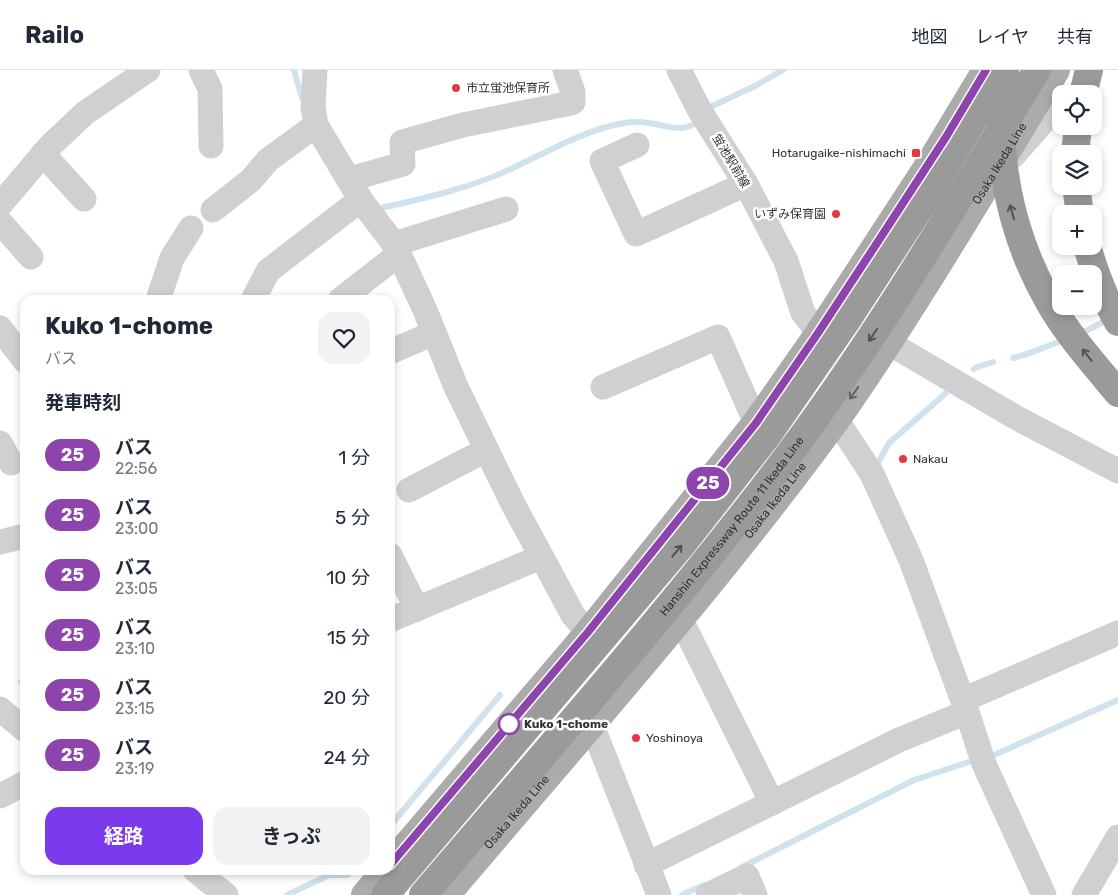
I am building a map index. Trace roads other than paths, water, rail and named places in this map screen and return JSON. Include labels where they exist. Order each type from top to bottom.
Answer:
[{"type":"highway","points":[[1004,70],[1002,106],[1003,156],[1009,201],[1019,238],[1033,272],[1068,331],[1118,393]]},
{"type":"highway","points":[[385,895],[680,547],[767,436],[847,320],[921,206],[1004,70]]},
{"type":"highway","name":"Hanshin Expressway Route 11 Ikeda Line","points":[[424,895],[702,565],[788,455],[873,334],[1037,70]]},
{"type":"highway","points":[[1085,85],[1089,70]]},
{"type":"highway","points":[[1090,255],[1108,305],[1118,322]]},
{"type":"main road","points":[[395,859],[588,632],[756,423],[930,163],[986,70]]},
{"type":"main road","name":"Osaka Ikeda Line","points":[[446,895],[756,526],[836,419],[889,343],[1056,70]]},
{"type":"main road","points":[[365,895],[382,875]]},
{"type":"street","points":[[0,205],[43,154],[85,113],[148,70]]},
{"type":"street","points":[[201,70],[210,88],[212,146]]},
{"type":"street","points":[[315,70],[313,107],[316,125],[362,202],[397,249],[425,310],[456,387],[486,450],[573,615],[588,632]]},
{"type":"street","points":[[350,179],[403,164],[402,142],[463,125],[573,102],[573,92],[564,70]]},
{"type":"street","name":"蛍池駅前線","points":[[679,70],[700,111],[746,184],[786,261],[804,313],[818,333]]},
{"type":"street","points":[[1076,85],[1089,70]]},
{"type":"street","points":[[986,187],[1052,111]]},
{"type":"street","points":[[213,210],[251,180],[268,160],[316,125]]},
{"type":"street","points":[[637,145],[602,161],[636,234],[746,184]]},
{"type":"street","points":[[43,154],[84,199]]},
{"type":"street","points":[[256,295],[268,271],[351,207],[362,202]]},
{"type":"street","points":[[346,295],[397,249],[506,209]]},
{"type":"street","points":[[0,222],[31,256]]},
{"type":"street","points":[[158,295],[172,258],[191,228]]},
{"type":"street","points":[[0,328],[20,354]]},
{"type":"street","points":[[395,350],[434,333]]},
{"type":"street","points":[[603,387],[726,333],[756,423]]},
{"type":"street","points":[[889,343],[1015,417],[1118,471]]},
{"type":"street","points":[[836,419],[872,474],[911,560],[965,706],[984,764],[1044,895]]},
{"type":"street","points":[[409,490],[486,450]]},
{"type":"street","points":[[0,542],[20,537]]},
{"type":"street","points":[[395,618],[541,557]]},
{"type":"street","points":[[395,565],[417,609]]},
{"type":"street","points":[[680,618],[772,803]]},
{"type":"street","points":[[646,865],[965,706],[1118,633]]},
{"type":"street","points":[[0,709],[20,726]]},
{"type":"street","points":[[591,723],[659,895]]},
{"type":"street","points":[[0,796],[20,786]]},
{"type":"street","points":[[1084,895],[1118,837]]},
{"type":"street","points":[[201,875],[226,895]]},
{"type":"street","points":[[708,895],[747,876],[755,895]]},
{"type":"waterway","points":[[294,70],[302,98]]},
{"type":"waterway","points":[[708,108],[757,85],[783,70]]},
{"type":"waterway","points":[[377,209],[437,195],[495,176],[599,129],[640,122],[673,128],[685,128],[696,123]]},
{"type":"waterway","points":[[1078,335],[1109,319]]},
{"type":"waterway","points":[[1013,358],[1066,339]]},
{"type":"waterway","points":[[974,369],[993,362]]},
{"type":"waterway","points":[[877,465],[889,443],[946,393]]},
{"type":"waterway","points":[[395,820],[500,695]]},
{"type":"waterway","points":[[992,756],[1118,700]]},
{"type":"waterway","points":[[742,867],[914,780],[969,762]]},
{"type":"waterway","points":[[287,895],[329,875]]},
{"type":"waterway","points":[[329,875],[348,875]]},
{"type":"waterway","points":[[682,895],[704,885]]},
{"type":"place","name":"市立蛍池保育所","points":[[456,88]]},
{"type":"place","name":"Hotarugaike-nishimachi","points":[[916,153]]},
{"type":"place","name":"いずみ保育園","points":[[836,214]]},
{"type":"place","name":"Nakau","points":[[903,459]]},
{"type":"place","name":"Kuko 1-chome","points":[[509,724]]},
{"type":"place","name":"Yoshinoya","points":[[636,738]]}]
